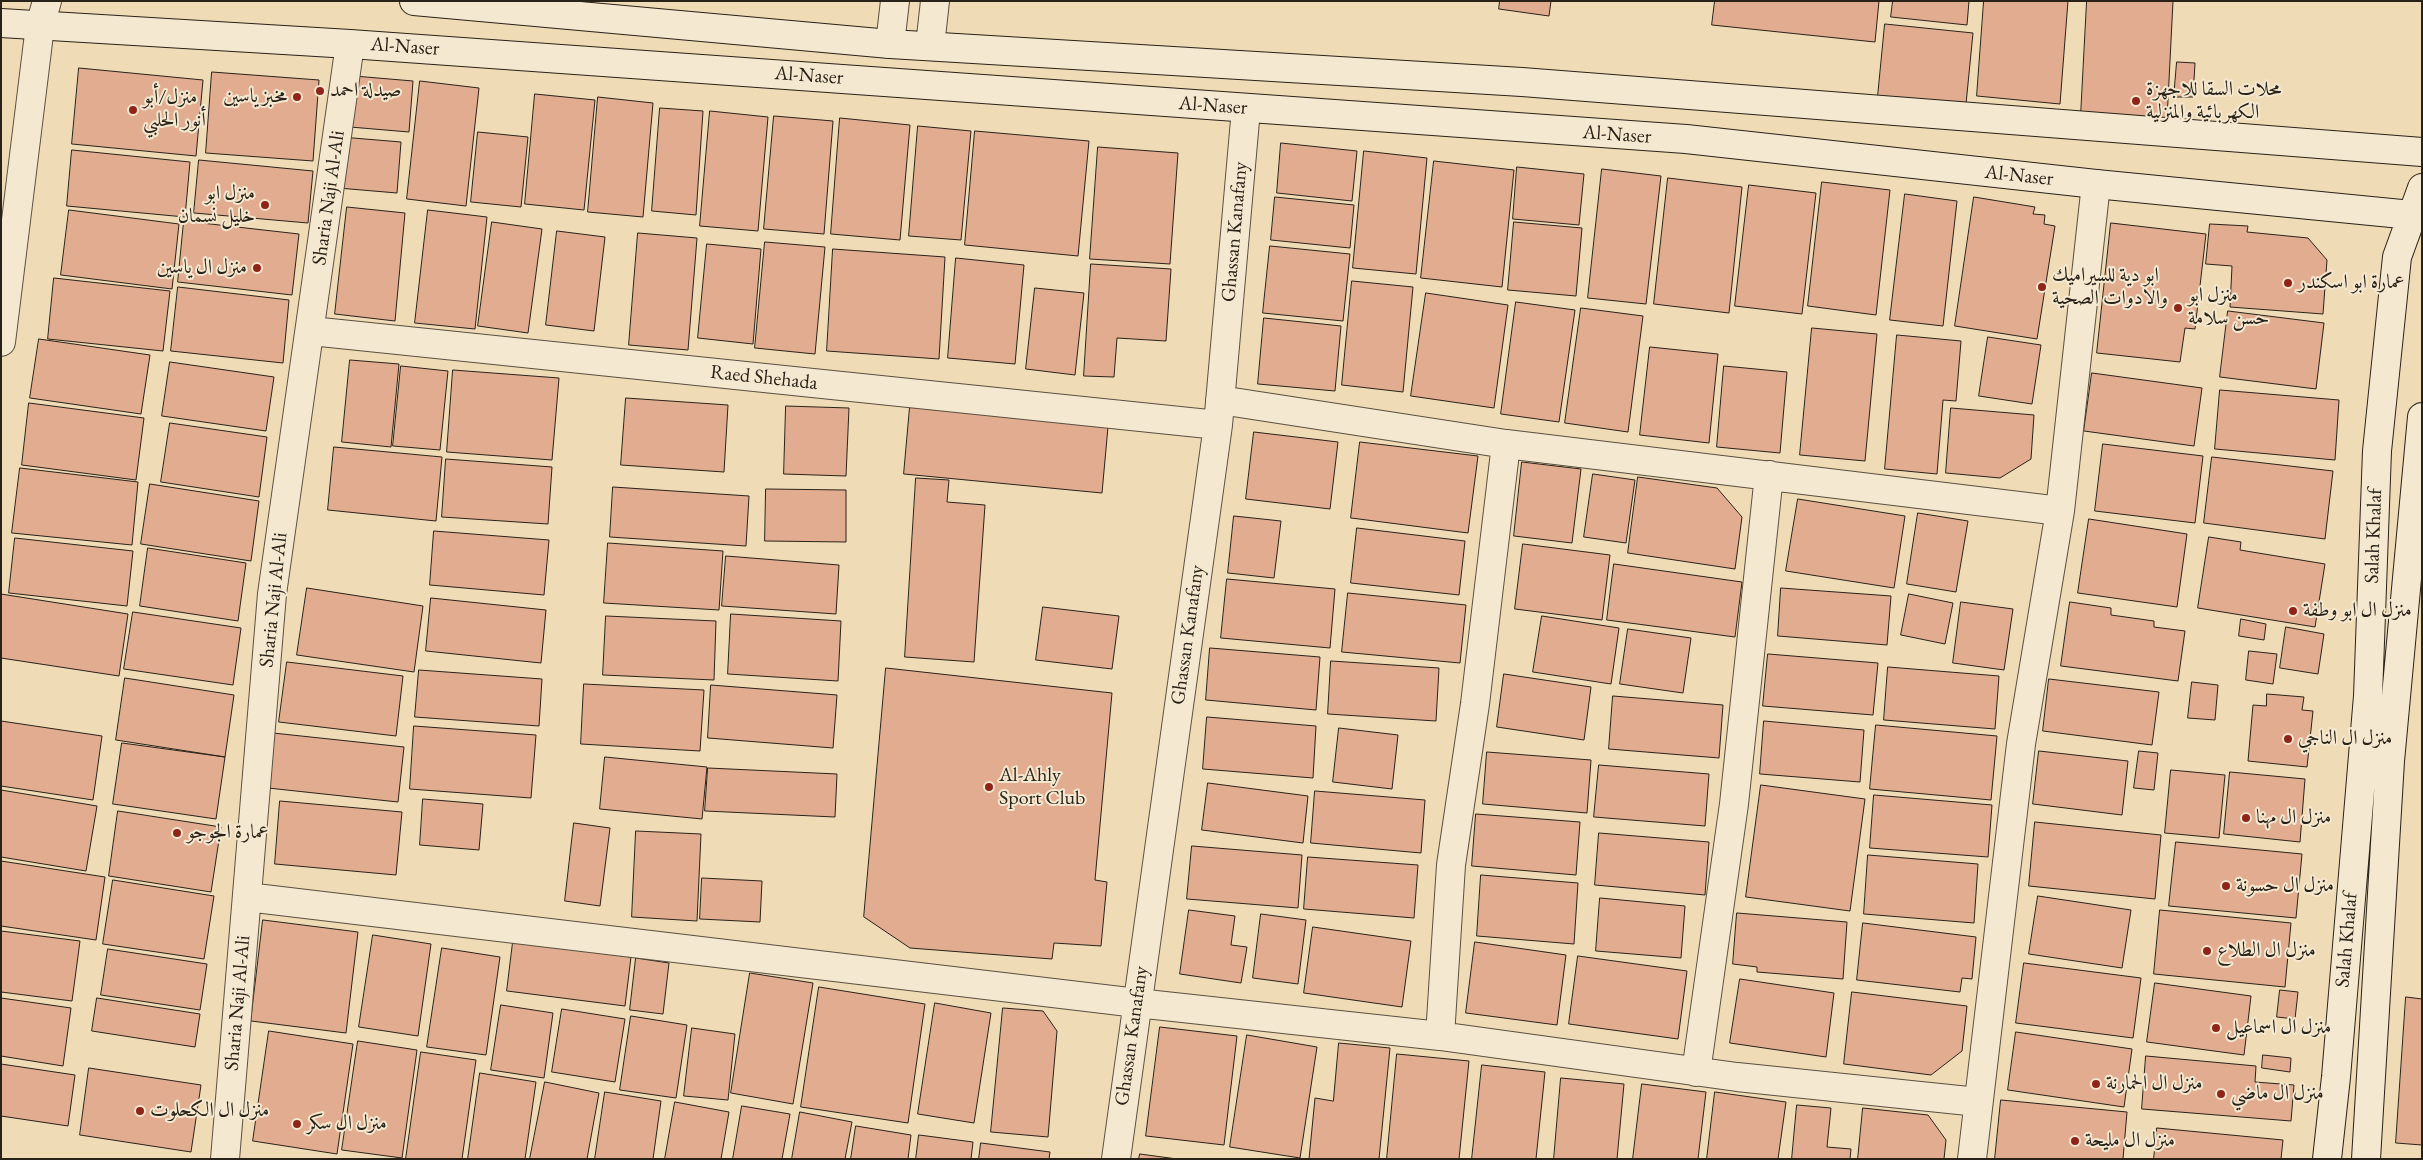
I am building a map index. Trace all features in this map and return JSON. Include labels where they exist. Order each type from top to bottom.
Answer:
[{"type":"street","name":"Al-Naser","points":[[414,1],[890,44],[1522,82],[2422,152]]},
{"type":"street","points":[[890,44],[895,1]]},
{"type":"street","points":[[930,46],[935,1]]},
{"type":"street","name":"Al-Naser","points":[[1,23],[44,14],[350,44],[1686,139],[2096,184],[2417,216]]},
{"type":"street","points":[[1,342],[44,14]]},
{"type":"street","name":"Sharia Naji Al-Ali","points":[[225,1159],[272,594],[311,331],[350,44]]},
{"type":"street","name":"Ghassan Kanafany","points":[[1116,1159],[1219,412],[1246,109]]},
{"type":"street","points":[[1972,1159],[2021,744],[2060,511],[2096,184]]},
{"type":"street","name":"Salah Khalaf","points":[[2327,1159],[2336,1076],[2368,696],[2377,451],[2397,257],[2417,216],[2422,188]]},
{"type":"street","name":"Raed Shehada","points":[[311,331],[1219,412],[1506,444],[2060,511]]},
{"type":"street","name":"Salah Khalaf","points":[[2366,1159],[2390,761],[2422,417]]},
{"type":"street","points":[[1440,1036],[1451,865],[1475,704],[1506,444]]},
{"type":"street","points":[[1696,1072],[1734,804],[1769,475]]},
{"type":"street","points":[[247,897],[1136,1003],[1440,1036],[1696,1072],[1978,1102]]},
{"type":"building","points":[[1500,1],[1551,1],[1549,16],[1499,9]]},
{"type":"building","points":[[1715,1],[1879,1],[1875,42],[1712,25]]},
{"type":"building","points":[[1893,1],[1969,1],[1967,25],[1891,17]]},
{"type":"building","points":[[1984,1],[2068,1],[2060,104],[1977,96]]},
{"type":"building","points":[[2087,1],[2173,1],[2167,120],[2081,115]]},
{"type":"building","points":[[1885,24],[1973,33],[1966,104],[1878,96]]},
{"type":"building","points":[[2177,62],[2195,63],[2193,97],[2174,97]]},
{"type":"building","points":[[79,68],[203,80],[196,156],[72,144]]},
{"type":"building","points":[[212,72],[319,80],[313,161],[206,153]]},
{"type":"building","points":[[354,76],[413,81],[409,132],[350,127]]},
{"type":"building","points":[[420,81],[479,88],[466,206],[407,199]]},
{"type":"building","points":[[535,94],[595,100],[584,210],[525,204]]},
{"type":"building","points":[[598,97],[653,103],[643,217],[588,212]]},
{"type":"building","points":[[660,108],[703,111],[696,215],[652,211]]},
{"type":"building","points":[[710,111],[768,117],[758,231],[700,226]]},
{"type":"building","points":[[774,116],[833,121],[824,234],[764,229]]},
{"type":"building","points":[[840,118],[910,125],[900,240],[831,234]]},
{"type":"building","points":[[918,126],[971,131],[961,240],[909,236]]},
{"type":"building","points":[[975,131],[1089,141],[1078,256],[965,245]]},
{"type":"building","points":[[478,132],[528,137],[521,207],[471,202]]},
{"type":"building","points":[[341,137],[401,142],[397,193],[338,188]]},
{"type":"building","points":[[1281,143],[1357,151],[1352,201],[1277,193]]},
{"type":"building","points":[[1098,147],[1178,153],[1170,264],[1090,259]]},
{"type":"building","points":[[72,150],[190,162],[185,217],[67,206]]},
{"type":"building","points":[[1364,151],[1427,158],[1416,274],[1353,268]]},
{"type":"building","points":[[199,160],[313,171],[308,223],[194,213]]},
{"type":"building","points":[[1434,161],[1514,170],[1502,287],[1421,278]]},
{"type":"building","points":[[1517,167],[1584,174],[1579,225],[1513,219]]},
{"type":"building","points":[[1602,169],[1661,176],[1646,304],[1588,298]]},
{"type":"building","points":[[1668,178],[1742,187],[1729,313],[1654,304]]},
{"type":"building","points":[[1822,182],[1890,190],[1876,315],[1808,306]]},
{"type":"building","points":[[1749,185],[1816,193],[1802,314],[1735,306]]},
{"type":"building","points":[[1905,194],[1957,201],[1943,326],[1890,320]]},
{"type":"building","points":[[1275,197],[1354,205],[1350,248],[1271,240]]},
{"type":"building","points":[[1974,197],[2035,207],[2033,214],[2045,215],[2044,224],[2055,226],[2037,339],[1955,326]]},
{"type":"building","points":[[347,207],[405,213],[395,321],[335,314]]},
{"type":"building","points":[[69,210],[179,224],[172,289],[61,275]]},
{"type":"building","points":[[428,210],[487,217],[475,329],[415,323]]},
{"type":"building","points":[[184,221],[299,234],[292,295],[178,282]]},
{"type":"building","points":[[492,222],[542,229],[528,333],[478,326]]},
{"type":"building","points":[[1514,222],[1582,228],[1576,296],[1508,290]]},
{"type":"building","points":[[2111,223],[2206,234],[2195,329],[2185,328],[2180,362],[2097,353]]},
{"type":"building","points":[[2210,224],[2248,226],[2247,232],[2308,238],[2327,260],[2323,314],[2230,307],[2232,266],[2206,264]]},
{"type":"building","points":[[557,231],[605,237],[594,331],[546,325]]},
{"type":"building","points":[[638,233],[697,238],[688,350],[629,345]]},
{"type":"building","points":[[765,242],[825,247],[815,354],[755,348]]},
{"type":"building","points":[[707,244],[761,249],[753,344],[698,338]]},
{"type":"building","points":[[1270,246],[1350,254],[1343,321],[1263,313]]},
{"type":"building","points":[[833,249],[945,257],[939,359],[827,351]]},
{"type":"building","points":[[956,258],[1024,265],[1015,364],[948,358]]},
{"type":"building","points":[[1091,264],[1171,269],[1166,341],[1117,338],[1114,377],[1084,376]]},
{"type":"building","points":[[54,278],[170,291],[163,351],[48,339]]},
{"type":"building","points":[[1352,281],[1413,287],[1403,392],[1342,385]]},
{"type":"building","points":[[178,287],[289,300],[283,363],[171,351]]},
{"type":"building","points":[[1035,288],[1084,293],[1075,375],[1026,369]]},
{"type":"building","points":[[1426,293],[1508,305],[1494,408],[1411,396]]},
{"type":"building","points":[[1516,302],[1575,310],[1559,422],[1501,414]]},
{"type":"building","points":[[1581,308],[1643,316],[1628,432],[1565,423]]},
{"type":"building","points":[[2228,311],[2324,323],[2316,389],[2220,377]]},
{"type":"building","points":[[1264,318],[1341,326],[1335,391],[1258,384]]},
{"type":"building","points":[[1812,328],[1877,334],[1865,461],[1800,455]]},
{"type":"building","points":[[1897,335],[1961,341],[1956,401],[1943,400],[1937,474],[1885,469]]},
{"type":"building","points":[[1988,337],[2041,345],[2032,404],[1979,396]]},
{"type":"building","points":[[39,339],[150,355],[141,414],[30,398]]},
{"type":"building","points":[[1650,347],[1718,354],[1709,443],[1640,435]]},
{"type":"building","points":[[350,360],[399,364],[391,447],[342,442]]},
{"type":"building","points":[[170,362],[274,377],[266,431],[162,416]]},
{"type":"building","points":[[401,366],[448,371],[440,450],[393,446]]},
{"type":"building","points":[[1724,366],[1787,372],[1780,453],[1717,447]]},
{"type":"building","points":[[453,370],[559,378],[552,460],[447,452]]},
{"type":"building","points":[[2092,373],[2202,388],[2194,446],[2084,431]]},
{"type":"building","points":[[2220,390],[2339,400],[2335,460],[2215,449]]},
{"type":"building","points":[[626,398],[728,405],[724,472],[621,465]]},
{"type":"building","points":[[29,403],[144,418],[136,480],[22,465]]},
{"type":"building","points":[[786,406],[849,408],[846,476],[784,474]]},
{"type":"building","points":[[910,407],[1108,427],[1102,493],[904,474]]},
{"type":"building","points":[[1951,408],[2034,415],[2031,459],[2000,478],[1946,473]]},
{"type":"building","points":[[170,423],[267,437],[259,497],[161,482]]},
{"type":"building","points":[[1254,432],[1338,442],[1330,509],[1246,499]]},
{"type":"building","points":[[1360,442],[1478,456],[1468,533],[1351,518]]},
{"type":"building","points":[[2103,444],[2203,456],[2195,523],[2095,511]]},
{"type":"building","points":[[334,447],[442,457],[436,521],[328,510]]},
{"type":"building","points":[[2212,457],[2333,471],[2325,539],[2204,523]]},
{"type":"building","points":[[446,459],[552,467],[548,524],[442,517]]},
{"type":"building","points":[[1522,462],[1581,469],[1572,543],[1514,536]]},
{"type":"building","points":[[20,468],[138,482],[132,545],[12,533]]},
{"type":"building","points":[[1593,474],[1635,480],[1626,543],[1584,537]]},
{"type":"building","points":[[1638,477],[1717,488],[1742,517],[1735,569],[1628,553]]},
{"type":"building","points":[[916,478],[949,480],[947,502],[985,505],[974,662],[905,657]]},
{"type":"building","points":[[150,484],[259,501],[251,561],[141,544]]},
{"type":"building","points":[[613,487],[749,496],[746,546],[610,537]]},
{"type":"building","points":[[766,489],[846,490],[846,542],[765,541]]},
{"type":"building","points":[[1798,499],[1905,516],[1894,588],[1786,571]]},
{"type":"building","points":[[1918,513],[1968,521],[1956,592],[1907,584]]},
{"type":"building","points":[[1234,516],[1281,521],[1274,578],[1228,573]]},
{"type":"building","points":[[2089,519],[2187,534],[2177,607],[2078,593]]},
{"type":"building","points":[[1357,528],[1465,541],[1459,595],[1351,583]]},
{"type":"building","points":[[434,531],[549,540],[544,595],[430,585]]},
{"type":"building","points":[[2209,537],[2241,542],[2240,550],[2325,564],[2315,627],[2198,608]]},
{"type":"building","points":[[15,538],[133,551],[127,606],[9,593]]},
{"type":"building","points":[[608,543],[723,551],[719,610],[604,603]]},
{"type":"building","points":[[1523,544],[1610,555],[1602,620],[1515,609]]},
{"type":"building","points":[[148,548],[246,563],[238,621],[140,606]]},
{"type":"building","points":[[726,556],[839,565],[836,614],[722,606]]},
{"type":"building","points":[[1614,564],[1742,582],[1735,637],[1607,620]]},
{"type":"building","points":[[1227,579],[1335,589],[1330,648],[1221,638]]},
{"type":"building","points":[[307,588],[423,606],[414,672],[297,655]]},
{"type":"building","points":[[1781,588],[1891,596],[1887,645],[1778,636]]},
{"type":"building","points":[[1348,593],[1466,605],[1460,663],[1342,652]]},
{"type":"building","points":[[1,594],[128,614],[119,676],[1,658]]},
{"type":"building","points":[[1909,594],[1953,603],[1945,644],[1901,635]]},
{"type":"building","points":[[431,598],[546,610],[541,663],[426,651]]},
{"type":"building","points":[[1961,602],[2013,609],[2004,670],[1953,663]]},
{"type":"building","points":[[2070,602],[2111,608],[2111,615],[2154,621],[2154,627],[2185,631],[2178,681],[2061,666]]},
{"type":"building","points":[[1043,607],[1119,616],[1112,669],[1036,660]]},
{"type":"building","points":[[133,612],[241,628],[233,685],[124,669]]},
{"type":"building","points":[[731,614],[841,621],[838,681],[728,674]]},
{"type":"building","points":[[606,616],[716,621],[714,680],[603,675]]},
{"type":"building","points":[[1542,616],[1619,628],[1611,684],[1533,672]]},
{"type":"building","points":[[2241,619],[2266,624],[2264,640],[2239,636]]},
{"type":"building","points":[[2286,627],[2324,634],[2318,674],[2280,668]]},
{"type":"building","points":[[1628,629],[1691,638],[1683,693],[1620,684]]},
{"type":"building","points":[[1210,648],[1320,657],[1316,710],[1206,700]]},
{"type":"building","points":[[2249,651],[2277,654],[2273,684],[2246,680]]},
{"type":"building","points":[[1768,654],[1878,663],[1873,715],[1763,706]]},
{"type":"building","points":[[1331,661],[1439,668],[1436,721],[1328,714]]},
{"type":"building","points":[[287,662],[403,676],[396,736],[279,722]]},
{"type":"building","points":[[1888,667],[1999,676],[1995,729],[1884,720]]},
{"type":"building","name":"Al-Ahly Sport Club","points":[[886,668],[1112,693],[1095,880],[1107,882],[1101,946],[1054,943],[1052,959],[910,948],[864,917]]},
{"type":"building","points":[[419,670],[542,679],[539,726],[415,717]]},
{"type":"building","points":[[1504,674],[1591,687],[1584,740],[1497,727]]},
{"type":"building","points":[[125,678],[234,695],[225,757],[116,740]]},
{"type":"building","points":[[2049,679],[2159,692],[2152,745],[2043,731]]},
{"type":"building","points":[[2192,682],[2218,685],[2215,720],[2188,718]]},
{"type":"building","points":[[584,684],[704,690],[700,751],[581,744]]},
{"type":"building","points":[[711,685],[837,695],[833,748],[708,738]]},
{"type":"building","points":[[2267,694],[2304,697],[2302,710],[2313,711],[2307,767],[2248,761],[2253,705],[2266,706]]},
{"type":"building","points":[[1613,696],[1723,705],[1719,758],[1609,749]]},
{"type":"building","points":[[1207,717],[1316,726],[1313,778],[1203,769]]},
{"type":"building","points":[[1,721],[102,736],[93,800],[1,786]]},
{"type":"building","points":[[1764,721],[1864,730],[1860,782],[1760,774]]},
{"type":"building","points":[[1876,725],[1997,736],[1991,800],[1870,789]]},
{"type":"building","points":[[414,726],[536,735],[531,798],[410,789]]},
{"type":"building","points":[[1339,728],[1398,735],[1392,789],[1333,782]]},
{"type":"building","points":[[273,733],[404,747],[398,802],[268,788]]},
{"type":"building","points":[[122,743],[225,757],[216,819],[113,804]]},
{"type":"building","points":[[2039,751],[2128,761],[2122,815],[2033,804]]},
{"type":"building","points":[[2139,751],[2158,753],[2154,790],[2134,788]]},
{"type":"building","points":[[1487,752],[1591,760],[1587,813],[1483,804]]},
{"type":"building","points":[[605,757],[707,767],[702,819],[600,809]]},
{"type":"building","points":[[1599,765],[1709,774],[1705,826],[1594,817]]},
{"type":"building","points":[[708,768],[837,774],[835,817],[705,811]]},
{"type":"building","points":[[2171,770],[2225,775],[2219,838],[2165,833]]},
{"type":"building","points":[[2230,772],[2305,779],[2300,842],[2224,834]]},
{"type":"building","points":[[1208,783],[1308,796],[1303,843],[1202,830]]},
{"type":"building","points":[[1761,785],[1865,799],[1850,911],[1746,897]]},
{"type":"building","points":[[1,790],[97,806],[86,871],[1,857]]},
{"type":"building","points":[[1315,791],[1425,800],[1421,853],[1311,843]]},
{"type":"building","points":[[1874,795],[1992,805],[1988,857],[1870,848]]},
{"type":"building","points":[[423,799],[483,804],[479,850],[420,845]]},
{"type":"building","points":[[280,801],[402,812],[396,875],[275,864]]},
{"type":"building","points":[[118,811],[221,827],[211,892],[109,876]]},
{"type":"building","points":[[1476,814],[1580,822],[1576,875],[1472,866]]},
{"type":"building","points":[[2035,822],[2161,835],[2155,899],[2029,886]]},
{"type":"building","points":[[574,823],[610,828],[600,906],[565,901]]},
{"type":"building","points":[[636,831],[701,834],[697,921],[632,917]]},
{"type":"building","points":[[1599,833],[1709,842],[1705,895],[1595,885]]},
{"type":"building","points":[[2176,842],[2302,854],[2296,918],[2169,906]]},
{"type":"building","points":[[1192,846],[1302,855],[1298,908],[1187,899]]},
{"type":"building","points":[[1868,855],[1978,864],[1974,923],[1864,914]]},
{"type":"building","points":[[1308,857],[1418,865],[1414,918],[1304,909]]},
{"type":"building","points":[[1,861],[105,877],[96,940],[1,926]]},
{"type":"building","points":[[1481,875],[1578,883],[1574,944],[1477,936]]},
{"type":"building","points":[[702,878],[762,881],[760,922],[700,919]]},
{"type":"building","points":[[113,880],[214,896],[204,959],[103,944]]},
{"type":"building","points":[[2038,896],[2131,910],[2122,968],[2029,954]]},
{"type":"building","points":[[1600,898],[1685,906],[1681,958],[1596,951]]},
{"type":"building","points":[[1189,910],[1235,916],[1231,945],[1247,947],[1241,983],[1180,974]]},
{"type":"building","points":[[2160,910],[2291,923],[2285,987],[2154,974]]},
{"type":"building","points":[[1737,913],[1847,922],[1843,979],[1757,972],[1757,967],[1733,964]]},
{"type":"building","points":[[1261,914],[1306,920],[1298,984],[1253,978]]},
{"type":"building","points":[[263,920],[358,932],[346,1033],[251,1021]]},
{"type":"building","points":[[1863,923],[1976,937],[1972,979],[1962,978],[1960,992],[1857,980]]},
{"type":"building","points":[[1313,927],[1411,941],[1402,1007],[1304,993]]},
{"type":"building","points":[[1,931],[80,941],[72,1001],[1,992]]},
{"type":"building","points":[[373,935],[431,944],[418,1036],[359,1027]]},
{"type":"building","points":[[513,942],[631,957],[625,1006],[507,991]]},
{"type":"building","points":[[1475,942],[1566,955],[1557,1025],[1466,1013]]},
{"type":"building","points":[[442,948],[500,957],[486,1055],[427,1047]]},
{"type":"building","points":[[108,949],[207,964],[200,1010],[101,995]]},
{"type":"building","points":[[1578,956],[1687,971],[1678,1039],[1569,1024]]},
{"type":"building","points":[[636,958],[669,963],[663,1014],[630,1010]]},
{"type":"building","points":[[2024,963],[2141,978],[2133,1038],[2016,1023]]},
{"type":"building","points":[[750,973],[813,983],[793,1104],[731,1093]]},
{"type":"building","points":[[1740,979],[1834,993],[1826,1057],[1730,1043]]},
{"type":"building","points":[[2155,983],[2251,996],[2244,1055],[2147,1042]]},
{"type":"building","points":[[819,987],[925,1004],[908,1123],[801,1107]]},
{"type":"building","points":[[2280,990],[2298,992],[2295,1019],[2277,1017]]},
{"type":"building","points":[[1852,992],[1967,1006],[1962,1051],[1931,1075],[1844,1064]]},
{"type":"building","points":[[2406,997],[2422,999],[2422,1145],[2396,1143]]},
{"type":"building","points":[[1,998],[71,1008],[63,1066],[1,1056]]},
{"type":"building","points":[[97,998],[200,1014],[195,1047],[92,1031]]},
{"type":"building","points":[[935,1003],[991,1013],[974,1123],[918,1114]]},
{"type":"building","points":[[501,1005],[553,1013],[544,1078],[491,1070]]},
{"type":"building","points":[[1003,1008],[1043,1011],[1057,1031],[1048,1137],[991,1132]]},
{"type":"building","points":[[562,1009],[625,1019],[615,1082],[552,1072]]},
{"type":"building","points":[[631,1016],[687,1025],[676,1098],[620,1090]]},
{"type":"building","points":[[1160,1027],[1237,1036],[1224,1145],[1146,1136]]},
{"type":"building","points":[[692,1028],[735,1034],[728,1100],[684,1096]]},
{"type":"building","points":[[269,1031],[353,1044],[337,1154],[253,1141]]},
{"type":"building","points":[[2016,1032],[2132,1049],[2124,1107],[2008,1090]]},
{"type":"building","points":[[1247,1035],[1317,1047],[1300,1158],[1230,1147]]},
{"type":"building","points":[[358,1041],[417,1050],[402,1158],[342,1150]]},
{"type":"building","points":[[1339,1043],[1390,1048],[1379,1159],[1309,1159],[1315,1098],[1333,1101]]},
{"type":"building","points":[[421,1052],[476,1060],[462,1159],[406,1159]]},
{"type":"building","points":[[1397,1054],[1469,1061],[1459,1159],[1387,1159]]},
{"type":"building","points":[[2263,1055],[2291,1058],[2290,1072],[2262,1068]]},
{"type":"building","points":[[2146,1056],[2256,1066],[2255,1082],[2294,1085],[2291,1121],[2142,1109]]},
{"type":"building","points":[[1,1064],[75,1075],[68,1126],[1,1116]]},
{"type":"building","points":[[1482,1065],[1545,1072],[1536,1159],[1472,1159]]},
{"type":"building","points":[[89,1068],[201,1085],[191,1152],[80,1135]]},
{"type":"building","points":[[480,1073],[536,1082],[525,1159],[468,1159]]},
{"type":"building","points":[[1561,1078],[1624,1084],[1617,1159],[1554,1159]]},
{"type":"building","points":[[545,1082],[599,1093],[587,1159],[530,1159]]},
{"type":"building","points":[[1642,1084],[1706,1092],[1698,1159],[1633,1159]]},
{"type":"building","points":[[605,1092],[661,1101],[653,1159],[595,1159]]},
{"type":"building","points":[[1715,1092],[1786,1102],[1778,1159],[1707,1159]]},
{"type":"building","points":[[2001,1100],[2127,1112],[2123,1159],[1995,1159]]},
{"type":"building","points":[[675,1102],[729,1112],[721,1159],[665,1159]]},
{"type":"building","points":[[1797,1105],[1831,1108],[1827,1147],[1851,1149],[1850,1159],[1792,1159]]},
{"type":"building","points":[[742,1106],[790,1114],[782,1159],[733,1159]]},
{"type":"building","points":[[1863,1108],[1928,1115],[1946,1140],[1944,1159],[1858,1159]]},
{"type":"building","points":[[800,1112],[852,1122],[845,1159],[792,1159]]},
{"type":"building","points":[[856,1126],[911,1135],[908,1159],[851,1159]]},
{"type":"building","points":[[2157,1128],[2283,1140],[2281,1159],[2154,1159]]},
{"type":"building","points":[[919,1135],[973,1142],[971,1159],[916,1159]]},
{"type":"building","points":[[981,1143],[1050,1152],[1049,1159],[979,1159]]},
{"type":"building","points":[[1140,1154],[1177,1159],[1139,1159]]},
{"type":"place","name":"صيدلة احمد","points":[[320,91]]},
{"type":"place","name":"مخبز ياسين","points":[[297,97]]},
{"type":"place","name":"محلات السقا للاجهزة الكهربائية والمنزلية","points":[[2136,101]]},
{"type":"place","name":"منزل/أبو أنور الحلبي","points":[[133,110]]},
{"type":"place","name":"منزل ابو خليل نسمان","points":[[265,205]]},
{"type":"place","name":"منزل ال ياسين","points":[[257,268]]},
{"type":"place","name":"عمارة ابو اسكندر","points":[[2288,283]]},
{"type":"place","name":"ابو دية للسيراميك والادوات الصحية","points":[[2042,287]]},
{"type":"place","name":"منزل ابو حسن سلامة","points":[[2178,308]]},
{"type":"place","name":"منزل ال ابو وطفة","points":[[2293,611]]},
{"type":"place","name":"منزل ال الناجي","points":[[2288,739]]},
{"type":"place","name":"Al-Ahly Sport Club","points":[[989,787]]},
{"type":"place","name":"منزل ال مهنا","points":[[2246,818]]},
{"type":"place","name":"عمارة الجوجو","points":[[177,833]]},
{"type":"place","name":"منزل ال حسونة","points":[[2226,886]]},
{"type":"place","name":"منزل ال الطلاع","points":[[2207,951]]},
{"type":"place","name":"منزل ال اسماعيل","points":[[2216,1028]]},
{"type":"place","name":"منزل ال الحمارنة","points":[[2096,1084]]},
{"type":"place","name":"منزل ال ماضي","points":[[2221,1094]]},
{"type":"place","name":"منزل ال الكحلوت","points":[[140,1111]]},
{"type":"place","name":"منزل ال سكر","points":[[297,1124]]},
{"type":"place","name":"منزل ال مليحة","points":[[2075,1141]]}]
